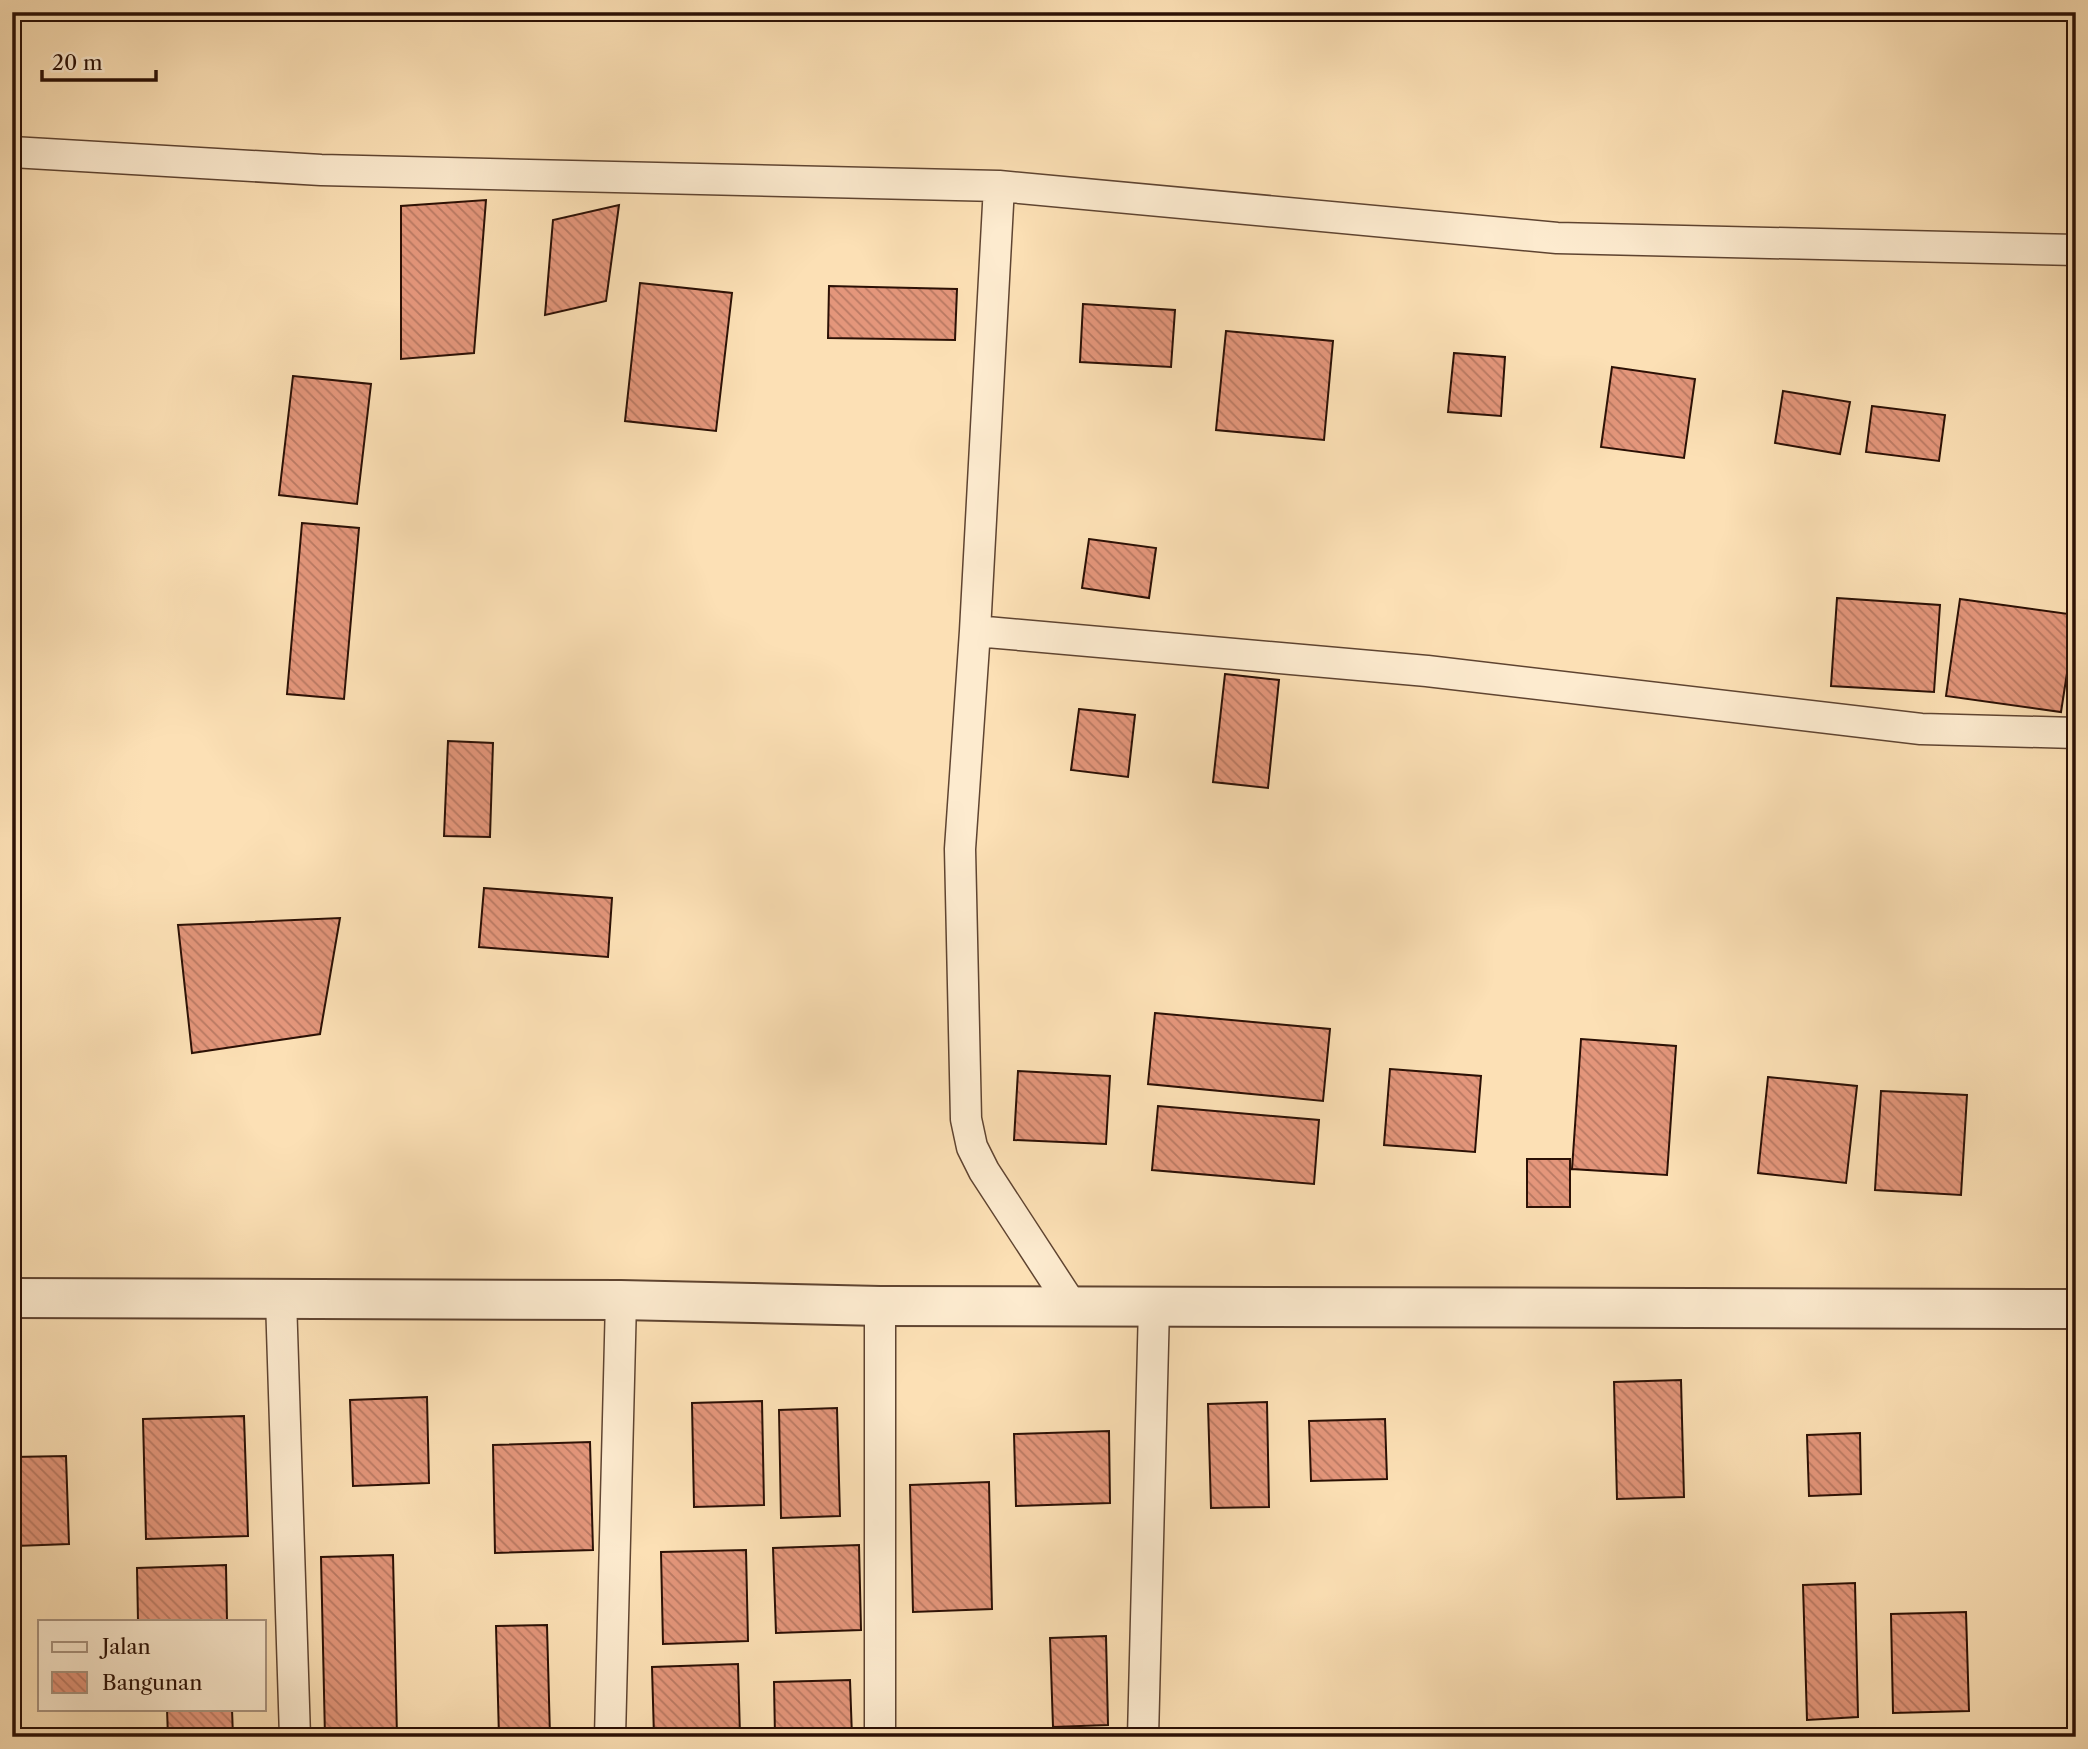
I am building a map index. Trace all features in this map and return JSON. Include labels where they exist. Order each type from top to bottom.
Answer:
[{"type":"street","points":[[12,152],[321,170],[999,186],[1557,238],[2076,250]]},
{"type":"street","points":[[999,186],[975,631],[960,849],[966,1119],[972,1147],[984,1171],[1072,1307]]},
{"type":"street","points":[[975,631],[1427,671],[1921,729],[2076,733]]},
{"type":"street","points":[[12,1298],[621,1300],[880,1306],[2076,1309]]},
{"type":"street","points":[[281,1299],[295,1737]]},
{"type":"street","points":[[610,1737],[621,1300]]},
{"type":"street","points":[[880,1306],[880,1737]]},
{"type":"street","points":[[1143,1737],[1154,1306]]},
{"type":"building","points":[[486,200],[474,353],[401,359],[401,206]]},
{"type":"building","points":[[619,205],[606,301],[545,315],[553,220]]},
{"type":"building","points":[[640,283],[732,293],[716,431],[625,421]]},
{"type":"building","points":[[829,286],[957,289],[955,340],[828,338]]},
{"type":"building","points":[[1083,304],[1175,310],[1171,367],[1080,362]]},
{"type":"building","points":[[1226,331],[1333,341],[1324,440],[1216,430]]},
{"type":"building","points":[[1454,353],[1505,357],[1501,416],[1448,412]]},
{"type":"building","points":[[1612,367],[1695,379],[1684,458],[1601,447]]},
{"type":"building","points":[[293,376],[371,384],[357,504],[279,495]]},
{"type":"building","points":[[1783,391],[1850,402],[1840,454],[1775,443]]},
{"type":"building","points":[[1872,406],[1945,415],[1939,461],[1866,452]]},
{"type":"building","points":[[302,523],[359,528],[344,699],[287,694]]},
{"type":"building","points":[[1089,539],[1156,548],[1149,598],[1082,588]]},
{"type":"building","points":[[1837,598],[1940,605],[1934,692],[1831,686]]},
{"type":"building","points":[[1960,599],[2076,615],[2061,712],[1946,696]]},
{"type":"building","points":[[1225,674],[1279,680],[1268,788],[1213,782]]},
{"type":"building","points":[[1079,709],[1135,715],[1128,777],[1071,770]]},
{"type":"building","points":[[448,741],[493,743],[490,837],[444,836]]},
{"type":"building","points":[[484,888],[612,898],[608,957],[479,947]]},
{"type":"building","points":[[340,918],[320,1034],[192,1053],[178,925]]},
{"type":"building","points":[[1155,1013],[1330,1029],[1323,1101],[1148,1084]]},
{"type":"building","points":[[1581,1039],[1676,1046],[1667,1175],[1572,1169]]},
{"type":"building","points":[[1390,1069],[1481,1076],[1475,1152],[1384,1145]]},
{"type":"building","points":[[1018,1071],[1110,1076],[1106,1144],[1014,1140]]},
{"type":"building","points":[[1768,1077],[1857,1086],[1846,1183],[1758,1173]]},
{"type":"building","points":[[1881,1091],[1967,1095],[1961,1195],[1875,1190]]},
{"type":"building","points":[[1158,1106],[1319,1120],[1314,1184],[1152,1170]]},
{"type":"building","points":[[1527,1159],[1570,1159],[1570,1207],[1527,1207]]},
{"type":"building","points":[[1681,1380],[1684,1497],[1617,1499],[1614,1382]]},
{"type":"building","points":[[427,1397],[429,1483],[353,1486],[350,1400]]},
{"type":"building","points":[[762,1401],[764,1505],[694,1507],[692,1403]]},
{"type":"building","points":[[1267,1402],[1269,1507],[1211,1508],[1208,1404]]},
{"type":"building","points":[[837,1408],[840,1516],[781,1518],[779,1410]]},
{"type":"building","points":[[244,1416],[248,1536],[146,1539],[143,1419]]},
{"type":"building","points":[[1385,1419],[1387,1479],[1311,1481],[1309,1421]]},
{"type":"building","points":[[1109,1431],[1110,1503],[1016,1506],[1014,1434]]},
{"type":"building","points":[[1860,1433],[1861,1494],[1809,1496],[1807,1435]]},
{"type":"building","points":[[590,1442],[593,1550],[495,1553],[493,1445]]},
{"type":"building","points":[[66,1456],[69,1544],[16,1546],[13,1457]]},
{"type":"building","points":[[989,1482],[992,1609],[913,1612],[910,1485]]},
{"type":"building","points":[[859,1545],[861,1630],[776,1633],[773,1548]]},
{"type":"building","points":[[746,1550],[748,1641],[663,1644],[661,1552]]},
{"type":"building","points":[[393,1555],[397,1737],[325,1737],[321,1557]]},
{"type":"building","points":[[226,1565],[227,1620],[138,1620],[137,1568]]},
{"type":"building","points":[[1855,1583],[1858,1717],[1807,1720],[1803,1585]]},
{"type":"building","points":[[1966,1612],[1969,1711],[1893,1713],[1891,1614]]},
{"type":"building","points":[[547,1625],[550,1736],[499,1737],[496,1626]]},
{"type":"building","points":[[1106,1636],[1108,1725],[1053,1727],[1050,1638]]},
{"type":"building","points":[[738,1664],[740,1736],[654,1737],[652,1667]]},
{"type":"building","points":[[850,1680],[852,1737],[775,1737],[774,1682]]},
{"type":"building","points":[[167,1710],[232,1710],[233,1737],[168,1737]]}]
